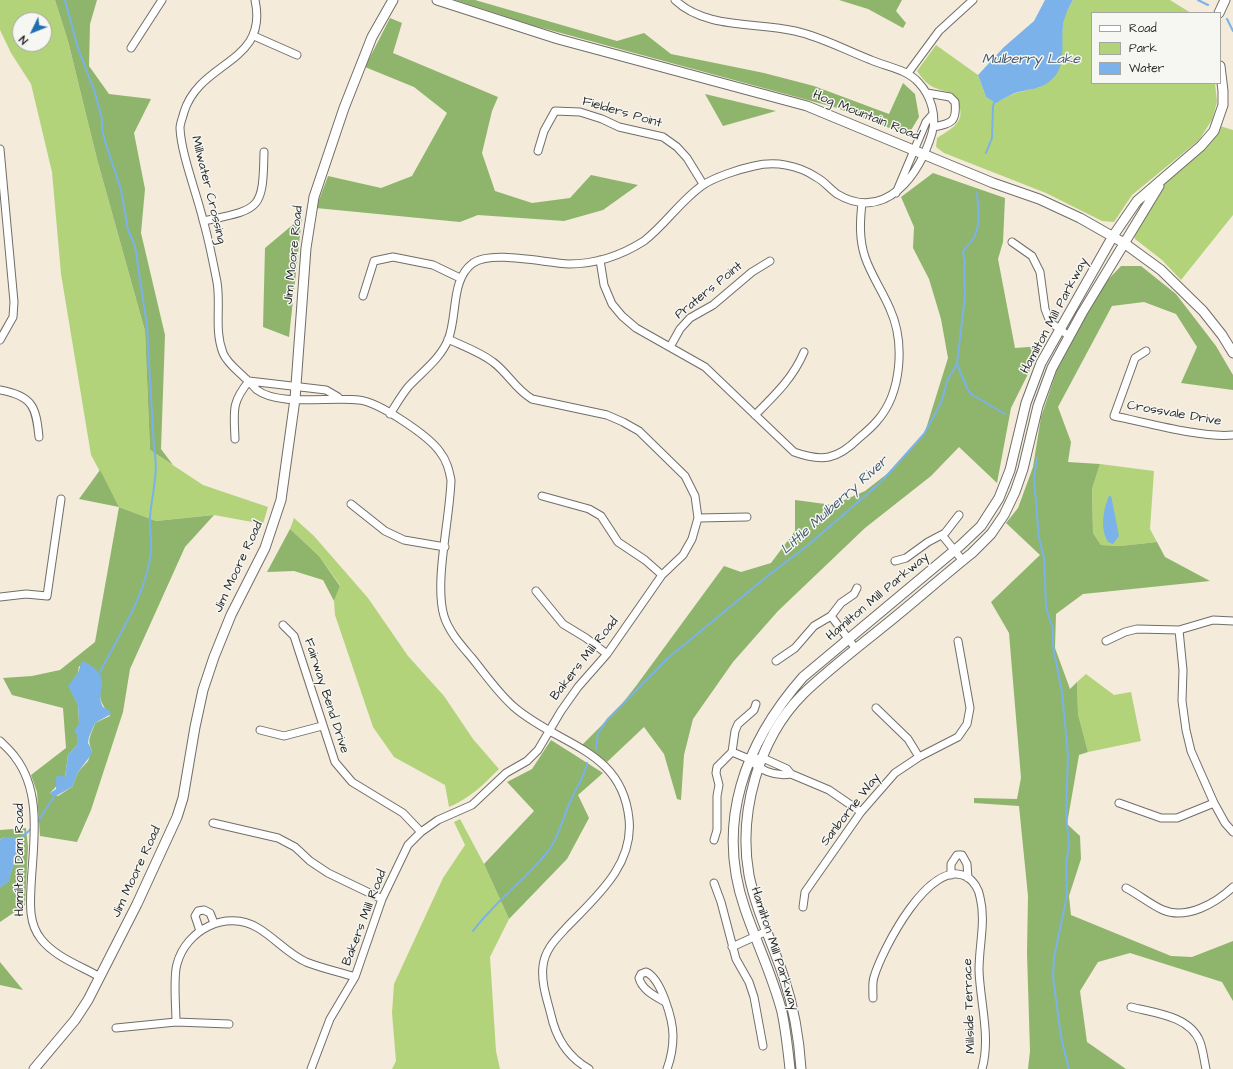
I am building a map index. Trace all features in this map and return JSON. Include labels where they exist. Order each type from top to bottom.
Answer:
[{"type":"street","points":[[131,48],[162,0]]},
{"type":"street","points":[[255,0],[257,10],[254,36],[297,55]]},
{"type":"street","name":"Jim Moore Road","points":[[34,1069],[75,1020],[88,1000],[137,904],[177,817],[183,798],[194,727],[211,664],[231,615],[265,548],[281,500],[295,399],[306,248],[314,197],[344,108],[372,37],[393,0]]},
{"type":"street","name":"Hog Mountain Road","points":[[437,0],[558,39],[807,106],[993,183],[1039,199],[1080,218],[1113,236],[1161,270],[1187,294],[1208,317],[1233,353]]},
{"type":"street","points":[[390,414],[409,387],[431,365],[448,339],[460,278],[473,264],[483,258],[496,257],[570,264],[600,260],[632,248],[644,241],[704,184],[756,165],[781,164],[797,167],[816,177],[838,194],[862,203],[884,199],[896,193],[907,184],[924,154],[934,127],[930,97],[915,78],[908,73],[871,61],[823,38],[793,30],[708,18],[683,8],[675,0]]},
{"type":"street","points":[[908,73],[939,31],[973,0]]},
{"type":"street","points":[[1219,12],[1225,0]]},
{"type":"street","name":"Millwater Crossing","points":[[254,36],[240,53],[210,75],[194,90],[185,110],[180,127],[183,145],[204,221],[218,285],[218,333],[223,354],[232,367],[249,381],[257,390],[273,396],[295,399],[325,400],[338,397]]},
{"type":"street","name":"Hamilton Mill Parkway","points":[[790,1069],[782,1012],[744,908],[736,873],[733,830],[739,793],[748,760],[767,724],[782,700],[803,677],[955,551],[981,526],[999,498],[1010,470],[1026,403],[1041,363],[1113,236],[1137,201],[1201,146],[1214,131],[1223,105],[1221,74]]},
{"type":"street","points":[[927,93],[950,96],[955,102],[955,115],[952,121],[949,124],[934,127]]},
{"type":"street","name":"Fielders Point","points":[[538,151],[544,131],[554,111],[580,112],[602,119],[619,127],[663,137],[678,147],[704,184]]},
{"type":"street","points":[[896,193],[926,122],[933,114]]},
{"type":"street","points":[[0,149],[14,302],[13,317],[0,340]]},
{"type":"street","points":[[204,221],[239,214],[257,202],[262,194],[264,184],[264,152]]},
{"type":"street","name":"Hamilton Mill Parkway","points":[[802,1069],[794,1010],[751,882],[746,840],[746,822],[759,769],[780,724],[802,695],[963,561],[991,534],[1004,515],[1015,492],[1023,469],[1038,406],[1052,368],[1069,336],[1153,194],[1167,175]]},
{"type":"street","points":[[600,260],[604,285],[612,304],[622,316],[636,328],[706,367],[794,452],[810,458],[831,458],[852,446],[878,421],[888,403],[895,382],[900,355],[898,331],[891,310],[865,258],[860,231],[862,203]]},
{"type":"street","points":[[1012,242],[1032,256],[1040,272],[1045,309],[1050,322],[1069,336]]},
{"type":"street","points":[[363,296],[374,261],[393,257],[433,265],[460,278]]},
{"type":"street","name":"Praters Point","points":[[670,347],[680,329],[690,318],[713,305],[752,272],[770,261]]},
{"type":"street","name":"Bakers Mill Road","points":[[311,1069],[330,1019],[355,978],[382,899],[408,845],[421,832],[438,820],[472,805],[506,773],[527,761],[538,750],[578,687],[607,654],[662,575],[683,555],[692,539],[698,518],[695,496],[685,476],[639,431],[624,422],[607,415],[532,399],[521,393],[494,363],[481,354],[448,339]]},
{"type":"street","name":"Crossvale Drive","points":[[1146,351],[1135,358],[1114,416],[1224,436],[1233,435]]},
{"type":"street","points":[[755,415],[785,384],[798,365],[804,352]]},
{"type":"street","points":[[235,439],[234,404],[238,394],[249,381],[326,390],[338,397],[362,400],[390,414],[426,436],[441,453],[448,466],[450,491],[442,580],[442,605],[445,618],[452,633],[505,698],[515,708],[549,731],[601,761],[616,777],[625,797],[630,835],[625,856],[618,870],[587,907],[549,947],[543,965],[543,984],[555,1032],[567,1051],[581,1065],[589,1069]]},
{"type":"street","points":[[0,390],[14,392],[28,401],[37,414],[38,438]]},
{"type":"street","points":[[542,496],[589,509],[601,516],[618,542],[645,560],[662,575]]},
{"type":"street","points":[[0,597],[26,594],[47,596],[61,499]]},
{"type":"street","points":[[351,504],[385,531],[404,540],[445,546]]},
{"type":"street","points":[[895,561],[906,558],[928,542],[942,535],[953,525],[959,515]]},
{"type":"street","points":[[698,518],[747,517]]},
{"type":"street","points":[[942,535],[963,561]]},
{"type":"street","points":[[776,661],[795,648],[814,626],[831,616],[841,603],[854,594],[857,588]]},
{"type":"street","points":[[536,591],[559,621],[586,638],[607,654]]},
{"type":"street","points":[[831,616],[856,649]]},
{"type":"street","points":[[1106,641],[1125,632],[1137,629],[1179,630],[1213,620],[1233,621]]},
{"type":"street","name":"Fairway Bend Drive","points":[[283,625],[294,636],[322,726],[335,762],[352,782],[403,813],[421,832]]},
{"type":"street","points":[[1179,630],[1183,670],[1182,701],[1186,730],[1191,751],[1214,803],[1225,823],[1233,832]]},
{"type":"street","name":"Sanborne Way","points":[[803,906],[805,892],[861,812],[895,773],[919,757],[958,737],[967,724],[970,708],[958,641]]},
{"type":"street","points":[[714,840],[717,830],[717,796],[719,785],[716,773],[718,767],[732,752],[735,731],[738,724],[754,710],[756,704]]},
{"type":"street","points":[[876,708],[908,739],[919,757]]},
{"type":"street","points":[[260,730],[284,736],[322,726]]},
{"type":"street","name":"Hamilton Dam Road","points":[[0,741],[15,757],[26,777],[33,800],[34,828],[30,908],[33,926],[41,940],[53,951],[100,977]]},
{"type":"street","points":[[732,752],[748,760],[759,769],[783,776],[791,774]]},
{"type":"street","points":[[748,760],[764,758],[787,769],[791,774],[829,790],[861,812]]},
{"type":"street","points":[[1119,803],[1161,818],[1177,818],[1214,803]]},
{"type":"street","points":[[213,823],[278,838],[295,847],[310,861],[328,873],[382,899]]},
{"type":"street","points":[[873,998],[873,979],[880,958],[894,931],[910,908],[930,886],[946,876],[951,876],[958,874],[968,878],[967,864],[962,855],[957,855],[953,859],[951,876]]},
{"type":"street","name":"Millside Terrace","points":[[968,878],[975,885],[980,897],[983,924],[979,969],[985,1049],[982,1069]]},
{"type":"street","points":[[714,883],[721,902],[732,947],[754,997],[763,1046]]},
{"type":"street","points":[[1126,888],[1163,910],[1189,912],[1208,905],[1225,895],[1233,888]]},
{"type":"street","points":[[200,931],[195,916],[198,911],[204,910],[210,914],[214,923]]},
{"type":"street","points":[[176,1022],[176,965],[184,948],[194,934],[214,923],[232,921],[245,923],[258,928],[305,961],[355,978]]},
{"type":"street","points":[[732,947],[767,932]]},
{"type":"street","points":[[665,1002],[673,1034],[672,1049],[667,1069]]},
{"type":"street","points":[[1131,1007],[1178,1020],[1189,1026],[1200,1042],[1206,1069]]},
{"type":"street","points":[[116,1028],[176,1022],[229,1024]]},
{"type":"green space","points":[[0,0],[55,0],[68,41],[97,159],[145,331],[150,450],[203,485],[268,507],[263,524],[214,515],[156,521],[119,507],[91,455],[61,274],[52,172],[31,84],[11,53],[0,30]]},
{"type":"green space","points":[[55,0],[97,0],[90,24],[89,66],[109,94],[151,99],[134,133],[145,189],[141,233],[165,335],[161,449],[173,465],[150,450],[145,331],[97,159],[68,41]]},
{"type":"green space","points":[[455,0],[475,0],[617,41],[644,33],[671,54],[764,73],[814,86],[889,114],[903,83],[915,94],[919,117],[908,135],[837,108],[535,26]]},
{"type":"green space","points":[[839,0],[902,0],[896,11],[906,23],[903,28],[868,9]]},
{"type":"green space","points":[[1073,0],[1170,0],[1189,12],[1091,12],[1091,84],[1215,84],[1217,102],[1212,120],[1199,140],[1132,195],[1114,222],[1102,221],[1046,193],[944,153],[936,147],[937,138],[951,129],[959,120],[961,114],[960,108],[952,93],[940,90],[928,84],[917,71],[936,45],[978,75],[986,97],[996,102],[1016,93],[1040,87],[1062,53],[1064,17]]},
{"type":"green space","points":[[390,18],[402,23],[393,53],[498,97],[492,111],[482,153],[495,191],[532,203],[570,198],[591,175],[638,185],[603,210],[564,221],[478,215],[460,222],[316,208],[328,176],[381,188],[412,176],[447,113],[414,87],[365,67]]},
{"type":"green space","points":[[705,94],[776,111],[723,126]]},
{"type":"green space","points":[[1220,126],[1233,130],[1233,215],[1181,280],[1162,260],[1135,239],[1133,231],[1157,190],[1206,147]]},
{"type":"green space","points":[[933,173],[1005,198],[1003,242],[998,259],[1015,348],[1042,346],[1011,408],[997,483],[959,447],[931,476],[865,528],[778,611],[733,662],[693,719],[684,755],[681,800],[677,799],[664,754],[644,727],[607,762],[582,745],[618,709],[724,566],[741,572],[771,563],[795,531],[795,500],[833,505],[865,491],[892,470],[925,432],[948,358],[941,319],[929,279],[913,248],[914,227],[901,197]]},
{"type":"green space","points":[[302,217],[289,337],[263,327],[265,248]]},
{"type":"green space","points":[[1121,266],[1141,266],[1176,294],[1216,346],[1233,375],[1233,390],[1181,383],[1197,347],[1176,314],[1144,302],[1112,306],[1058,407],[1071,442],[1068,462],[1100,464],[1092,489],[1093,533],[1101,545],[1120,546],[1157,542],[1165,557],[1210,581],[1083,594],[1056,614],[1055,648],[1070,689],[1077,682],[1078,714],[1088,752],[1079,755],[1067,824],[1080,836],[1081,859],[1069,896],[1071,915],[1171,956],[1192,957],[1233,941],[1233,1001],[1222,982],[1130,953],[1098,962],[1080,991],[1087,1042],[1126,1069],[1028,1069],[1030,1051],[1027,953],[1028,896],[1019,806],[974,803],[974,798],[1017,799],[1021,778],[1009,633],[991,602],[1040,555],[1006,523],[1018,508],[1033,467],[1041,417],[1057,370],[1102,286]]},
{"type":"green space","points":[[1100,464],[1154,471],[1150,529],[1157,542],[1120,546],[1101,545],[1093,533],[1092,489]]},
{"type":"green space","points":[[100,470],[119,507],[79,499]]},
{"type":"green space","points":[[119,507],[156,521],[214,515],[185,547],[130,669],[123,712],[91,810],[77,842],[40,836],[37,792],[31,775],[66,748],[63,708],[12,695],[3,678],[32,676],[60,670],[95,642]],"holes":[[[79,666],[102,681],[100,696],[110,716],[95,723],[90,736],[90,746],[92,750],[88,761],[78,772],[72,787],[58,796],[50,793],[65,777],[68,755],[77,745],[79,723],[78,705],[69,686],[78,673]]]},
{"type":"green space","points":[[294,518],[314,536],[368,598],[408,656],[444,696],[473,739],[499,769],[482,786],[463,800],[449,807],[445,785],[394,757],[373,727],[335,615],[334,601],[340,585],[319,556],[290,529]]},
{"type":"green space","points":[[290,529],[319,556],[340,586],[334,601],[323,580],[294,571],[267,572]]},
{"type":"green space","points":[[1086,674],[1114,695],[1131,692],[1141,741],[1088,752],[1078,714],[1077,682]]},
{"type":"green space","points":[[551,740],[603,773],[578,795],[589,818],[567,859],[509,919],[484,864],[534,811],[507,782],[532,769]]},
{"type":"green space","points":[[460,819],[484,864],[509,919],[490,957],[496,1051],[500,1069],[392,1069],[396,1061],[392,1013],[394,984],[443,878],[465,845],[454,822]]},
{"type":"green space","points":[[26,828],[28,847],[25,905],[0,922],[0,887],[8,882],[14,862],[3,837],[0,840],[0,830]]},
{"type":"green space","points":[[0,962],[23,990],[0,985]]},
{"type":"water","name":"Mulberry Lake","points":[[1045,0],[1073,0],[1063,25],[1062,59],[1060,67],[1056,75],[1046,84],[1038,88],[1015,93],[996,103],[986,97],[978,75],[1004,47],[1034,21]]},
{"type":"water","points":[[1109,496],[1111,496],[1112,500],[1119,536],[1113,544],[1108,542],[1103,525],[1105,507]]},
{"type":"water","points":[[82,661],[92,666],[100,675],[102,688],[100,700],[103,707],[110,711],[111,714],[95,723],[88,743],[92,750],[91,755],[78,772],[72,787],[54,797],[50,793],[56,789],[56,777],[61,775],[65,777],[68,755],[77,745],[77,735],[74,731],[79,723],[78,705],[68,686],[78,673]]},
{"type":"water","points":[[3,837],[15,837],[20,843],[8,883],[0,887],[0,840]]},
{"type":"waterway","points":[[65,0],[78,48],[95,93],[102,119],[102,129],[105,141],[121,190],[128,230],[135,246],[147,326],[156,466],[150,517],[151,551],[144,583],[131,614],[99,674]]},
{"type":"waterway","points":[[1198,0],[1208,5]]},
{"type":"waterway","points":[[1227,19],[1233,31]]},
{"type":"waterway","name":"Little Mulberry River","points":[[986,153],[992,138],[993,106],[995,100]]},
{"type":"waterway","name":"Little Mulberry River","points":[[596,749],[598,733],[607,720],[668,658],[770,574],[807,546],[881,482],[924,434],[941,403],[948,379],[957,364],[965,295],[965,263],[963,252],[973,239],[978,227],[977,193]]},
{"type":"waterway","points":[[957,364],[971,394],[1005,414]]},
{"type":"waterway","points":[[1037,458],[1034,479],[1039,538],[1044,558],[1046,607],[1053,630],[1053,647],[1062,692],[1068,755],[1066,816],[1069,842],[1066,866],[1067,895],[1054,958],[1053,977],[1061,1037],[1069,1069]]},
{"type":"waterway","name":"Little Mulberry River","points":[[473,931],[490,911],[550,849],[582,778],[587,763]]},
{"type":"waterway","points":[[36,824],[54,797]]},
{"type":"waterway","points":[[18,841],[32,828]]}]
